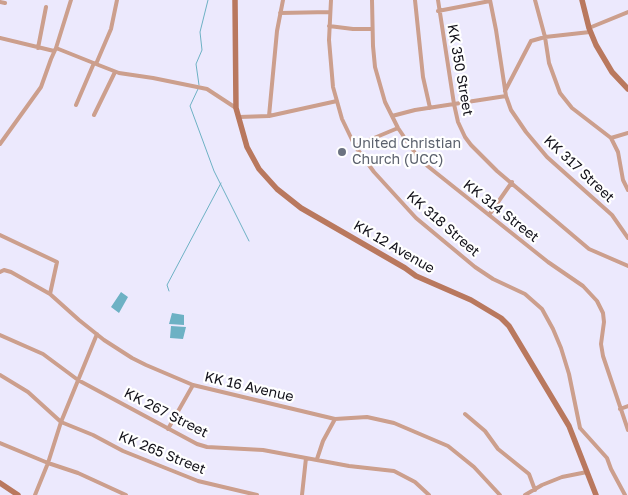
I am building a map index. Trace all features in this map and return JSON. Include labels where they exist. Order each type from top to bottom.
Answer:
[{"type":"main road","name":"KK 12 Avenue","points":[[235,0],[236,108],[247,147],[259,168],[277,189],[301,208],[406,268],[416,276],[470,300],[501,318],[509,326],[569,426],[596,495]]},
{"type":"main road","points":[[582,0],[589,30],[603,59],[628,89]]},
{"type":"main road","points":[[0,483],[18,495]]},
{"type":"street","points":[[0,144],[41,87],[71,0]]},
{"type":"street","points":[[76,105],[111,29],[117,0]]},
{"type":"street","points":[[269,116],[274,54],[283,0]]},
{"type":"street","name":"KK 318 Street","points":[[331,0],[329,26],[330,63],[337,101],[348,134],[374,172],[416,218],[475,267],[493,279],[525,294],[542,309],[551,324],[561,348],[569,374],[580,428]]},
{"type":"street","name":"KK 314 Street","points":[[372,0],[372,30],[378,84],[398,128],[417,156],[425,164],[548,262],[583,286],[597,301],[604,322],[601,344],[603,356],[628,430]]},
{"type":"street","points":[[416,0],[422,77],[430,108]]},
{"type":"street","name":"KK 350 Street","points":[[438,0],[438,11],[454,104],[460,130],[470,145],[497,171],[589,249],[628,266]]},
{"type":"street","points":[[438,11],[490,0]]},
{"type":"street","name":"KK 317 Street","points":[[490,0],[498,38],[506,94],[511,110],[546,157],[612,215],[628,238]]},
{"type":"street","points":[[535,0],[554,81],[565,101],[582,117],[611,138],[618,152],[623,180],[628,190]]},
{"type":"street","points":[[0,2],[5,3]]},
{"type":"street","points":[[38,48],[46,7]]},
{"type":"street","points":[[280,13],[330,12]]},
{"type":"street","points":[[392,116],[415,110],[506,94],[529,43],[534,39],[589,30],[628,12]]},
{"type":"street","points":[[329,26],[345,29],[372,30]]},
{"type":"street","points":[[0,38],[38,48],[55,50],[114,72],[207,89],[236,108]]},
{"type":"street","points":[[94,115],[114,72]]},
{"type":"street","points":[[239,117],[269,116],[337,101]]},
{"type":"street","points":[[355,146],[398,128]]},
{"type":"street","points":[[611,138],[628,133]]},
{"type":"street","points":[[489,215],[512,182]]},
{"type":"street","points":[[0,235],[57,262],[50,294]]},
{"type":"street","name":"KK 16 Avenue","points":[[0,272],[4,270],[11,272],[50,294],[97,334],[132,358],[193,385],[335,418],[368,417],[394,423],[448,446],[474,467],[500,495]]},
{"type":"street","points":[[35,495],[48,463],[61,422],[97,334]]},
{"type":"street","name":"KK 267 Street","points":[[0,335],[43,354],[78,380],[196,444],[207,447],[263,450],[349,466],[394,471],[415,482],[429,495]]},
{"type":"street","points":[[0,375],[28,392],[61,422]]},
{"type":"street","points":[[168,429],[193,385]]},
{"type":"street","points":[[620,409],[628,406]]},
{"type":"street","points":[[465,414],[485,431],[498,449],[529,474],[534,490]]},
{"type":"street","points":[[317,459],[335,418]]},
{"type":"street","name":"KK 265 Street","points":[[61,422],[93,435],[123,451],[198,481],[257,495]]},
{"type":"street","points":[[569,426],[580,428],[608,458],[625,495]]},
{"type":"street","points":[[0,443],[78,473],[126,495]]},
{"type":"street","points":[[302,495],[306,458]]},
{"type":"street","points":[[525,495],[562,477],[587,472]]},
{"type":"water","points":[[121,292],[128,297],[119,313],[111,307]]},
{"type":"water","points":[[172,313],[184,315],[184,325],[169,324]]},
{"type":"water","points":[[171,326],[186,327],[183,339],[170,338]]},
{"type":"waterway","points":[[199,85],[196,64],[202,50],[200,32],[208,0]]},
{"type":"waterway","points":[[198,89],[190,106],[214,171],[249,241]]},
{"type":"waterway","points":[[169,291],[167,285],[221,183]]},
{"type":"place","name":"United Christian Church (UCC)","points":[[342,152]]}]
